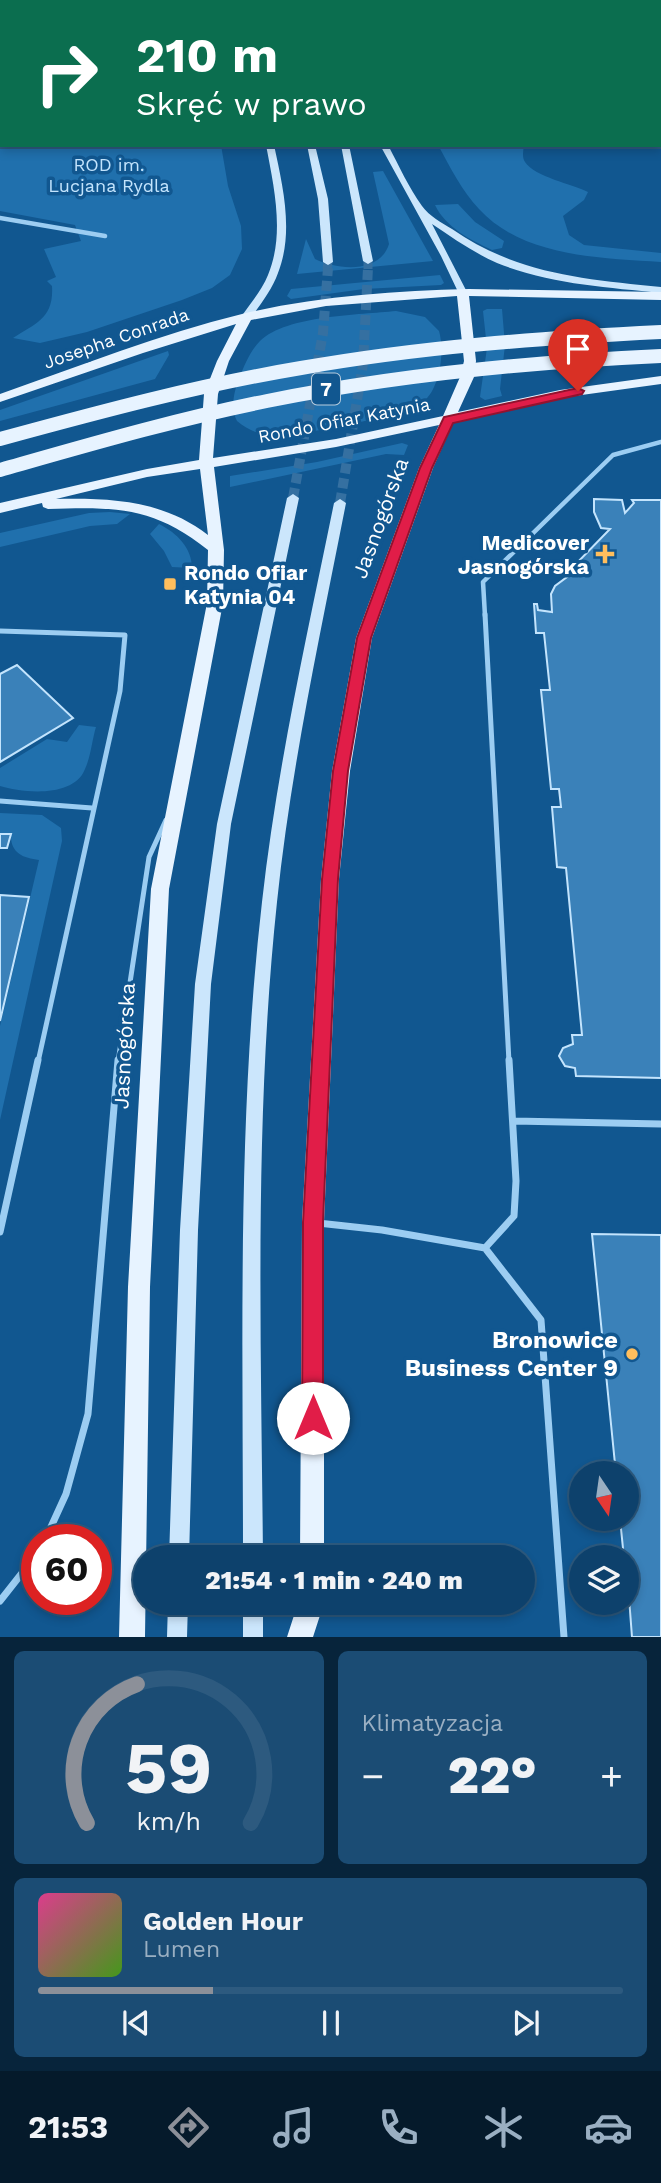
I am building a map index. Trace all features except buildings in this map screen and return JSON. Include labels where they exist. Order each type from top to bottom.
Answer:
[{"type":"main road","points":[[7,507],[123,478],[206,463],[211,394],[223,361],[246,317],[272,278],[278,262],[282,225],[270,147]]},
{"type":"main road","points":[[311,147],[323,199],[328,262]]},
{"type":"main road","points":[[345,147],[368,261]]},
{"type":"main road","points":[[385,147],[452,266],[463,294]]},
{"type":"main road","points":[[418,209],[464,242],[511,264],[561,277],[661,290]]},
{"type":"main road","points":[[246,317],[323,303],[386,297],[463,294],[661,296]]},
{"type":"main road","name":"Rondo Ofiar Katynia","points":[[206,463],[337,443],[448,420],[467,377],[470,361],[463,294]]},
{"type":"main road","name":"Josepha Conrada","points":[[0,398],[171,338],[246,317]]},
{"type":"main road","name":"7","points":[[0,439],[255,377],[342,361],[549,338],[661,332]]},
{"type":"main road","name":"7","points":[[0,470],[155,427],[341,387],[560,360],[661,356]]},
{"type":"main road","points":[[448,420],[560,394],[661,380]]},
{"type":"main road","name":"Jasnogórska","points":[[312,1545],[313,1222],[330,879],[341,771],[364,638],[426,468],[448,420]]},
{"type":"main road","name":"Jasnogórska","points":[[132,1637],[139,1287],[150,1033],[160,889],[175,801],[211,629],[217,550],[214,499],[206,463]]},
{"type":"main road","points":[[179,1545],[189,1230],[203,984],[224,824],[293,498]]},
{"type":"main road","points":[[7,507],[120,503],[150,509],[184,525],[217,550]]},
{"type":"main road","name":"Jasnogórska","points":[[253,1545],[252,1238],[258,1049],[280,810],[340,503]]},
{"type":"main road","points":[[177,1637],[178,1615]]},
{"type":"main road","points":[[253,1615],[253,1637]]},
{"type":"main road","points":[[300,1637],[307,1615]]},
{"type":"street","points":[[0,218],[105,236]]},
{"type":"lane","points":[[485,1248],[514,1216],[514,1121],[483,623],[483,582],[613,455],[661,442]]},
{"type":"lane","points":[[0,631],[125,635],[120,691],[0,1232]]},
{"type":"lane","points":[[0,801],[92,808]]},
{"type":"lane","points":[[55,1524],[76,1469],[88,1414],[121,1042],[149,857],[175,801]]},
{"type":"lane","points":[[514,1121],[661,1124]]},
{"type":"lane","points":[[313,1222],[382,1230],[485,1248],[541,1320],[564,1637]]},
{"type":"lane","points":[[0,1601],[21,1574]]},
{"type":"green space","name":"ROD im. Lucjana Rydla","points":[[0,147],[221,147],[228,186],[241,226],[242,249],[230,275],[212,288],[87,332],[40,343],[13,338],[42,318],[50,306],[52,286],[47,281],[56,277],[44,249],[81,241],[75,225],[0,211]]},
{"type":"green space","points":[[439,147],[524,147],[523,159],[537,172],[588,192],[584,200],[563,216],[569,235],[584,245],[661,253],[661,262],[564,252],[517,237],[497,225],[479,209]]},
{"type":"green space","points":[[383,171],[433,261],[297,274],[306,239],[315,259],[335,266],[367,265],[384,254],[389,244],[373,172]]},
{"type":"green space","points":[[458,204],[475,222],[504,241],[502,248],[492,250],[460,232],[446,220],[435,205]]},
{"type":"green space","points":[[440,275],[444,283],[441,285],[364,289],[291,299],[287,296],[291,289]]},
{"type":"green space","points":[[502,309],[505,345],[500,389],[502,396],[485,400],[480,397],[487,348],[483,311]]},
{"type":"green space","points":[[396,311],[425,317],[439,331],[440,369],[434,388],[423,402],[412,408],[373,419],[284,435],[257,433],[237,421],[234,400],[241,374],[256,345],[272,332],[305,321]]},
{"type":"green space","points":[[168,351],[169,355],[155,379],[0,421],[0,410]]},
{"type":"green space","points":[[402,443],[408,445],[404,455],[386,454],[230,487],[230,476],[317,462]]},
{"type":"green space","points":[[89,513],[130,514],[117,524],[90,526],[0,547],[0,533]]},
{"type":"green space","points":[[159,524],[182,542],[189,554],[192,568],[172,567],[164,551],[150,534]]},
{"type":"green space","points":[[79,725],[96,727],[85,769],[70,785],[47,791],[0,786],[0,768],[47,739],[67,742]]},
{"type":"green space","points":[[0,813],[42,815],[61,828],[62,841],[0,1120],[0,1026],[39,860],[19,853],[13,846],[11,834],[0,833]]},
{"type":"tunnel","points":[[368,261],[368,268]]},
{"type":"tunnel","points":[[327,269],[328,262]]},
{"type":"tunnel","points":[[293,498],[323,333],[328,268]]},
{"type":"tunnel","points":[[340,503],[363,364],[368,268]]},
{"type":"place","name":"Medicover Jasnogórska","points":[[605,554]]},
{"type":"place","name":"Rondo Ofiar Katynia 04","points":[[170,584]]},
{"type":"place","name":"Bronowice Business Center 9","points":[[632,1354]]},
{"type":"route","points":[[313,1418],[313,1222],[330,879],[341,771],[364,638],[426,468],[448,420],[578,391]]}]
